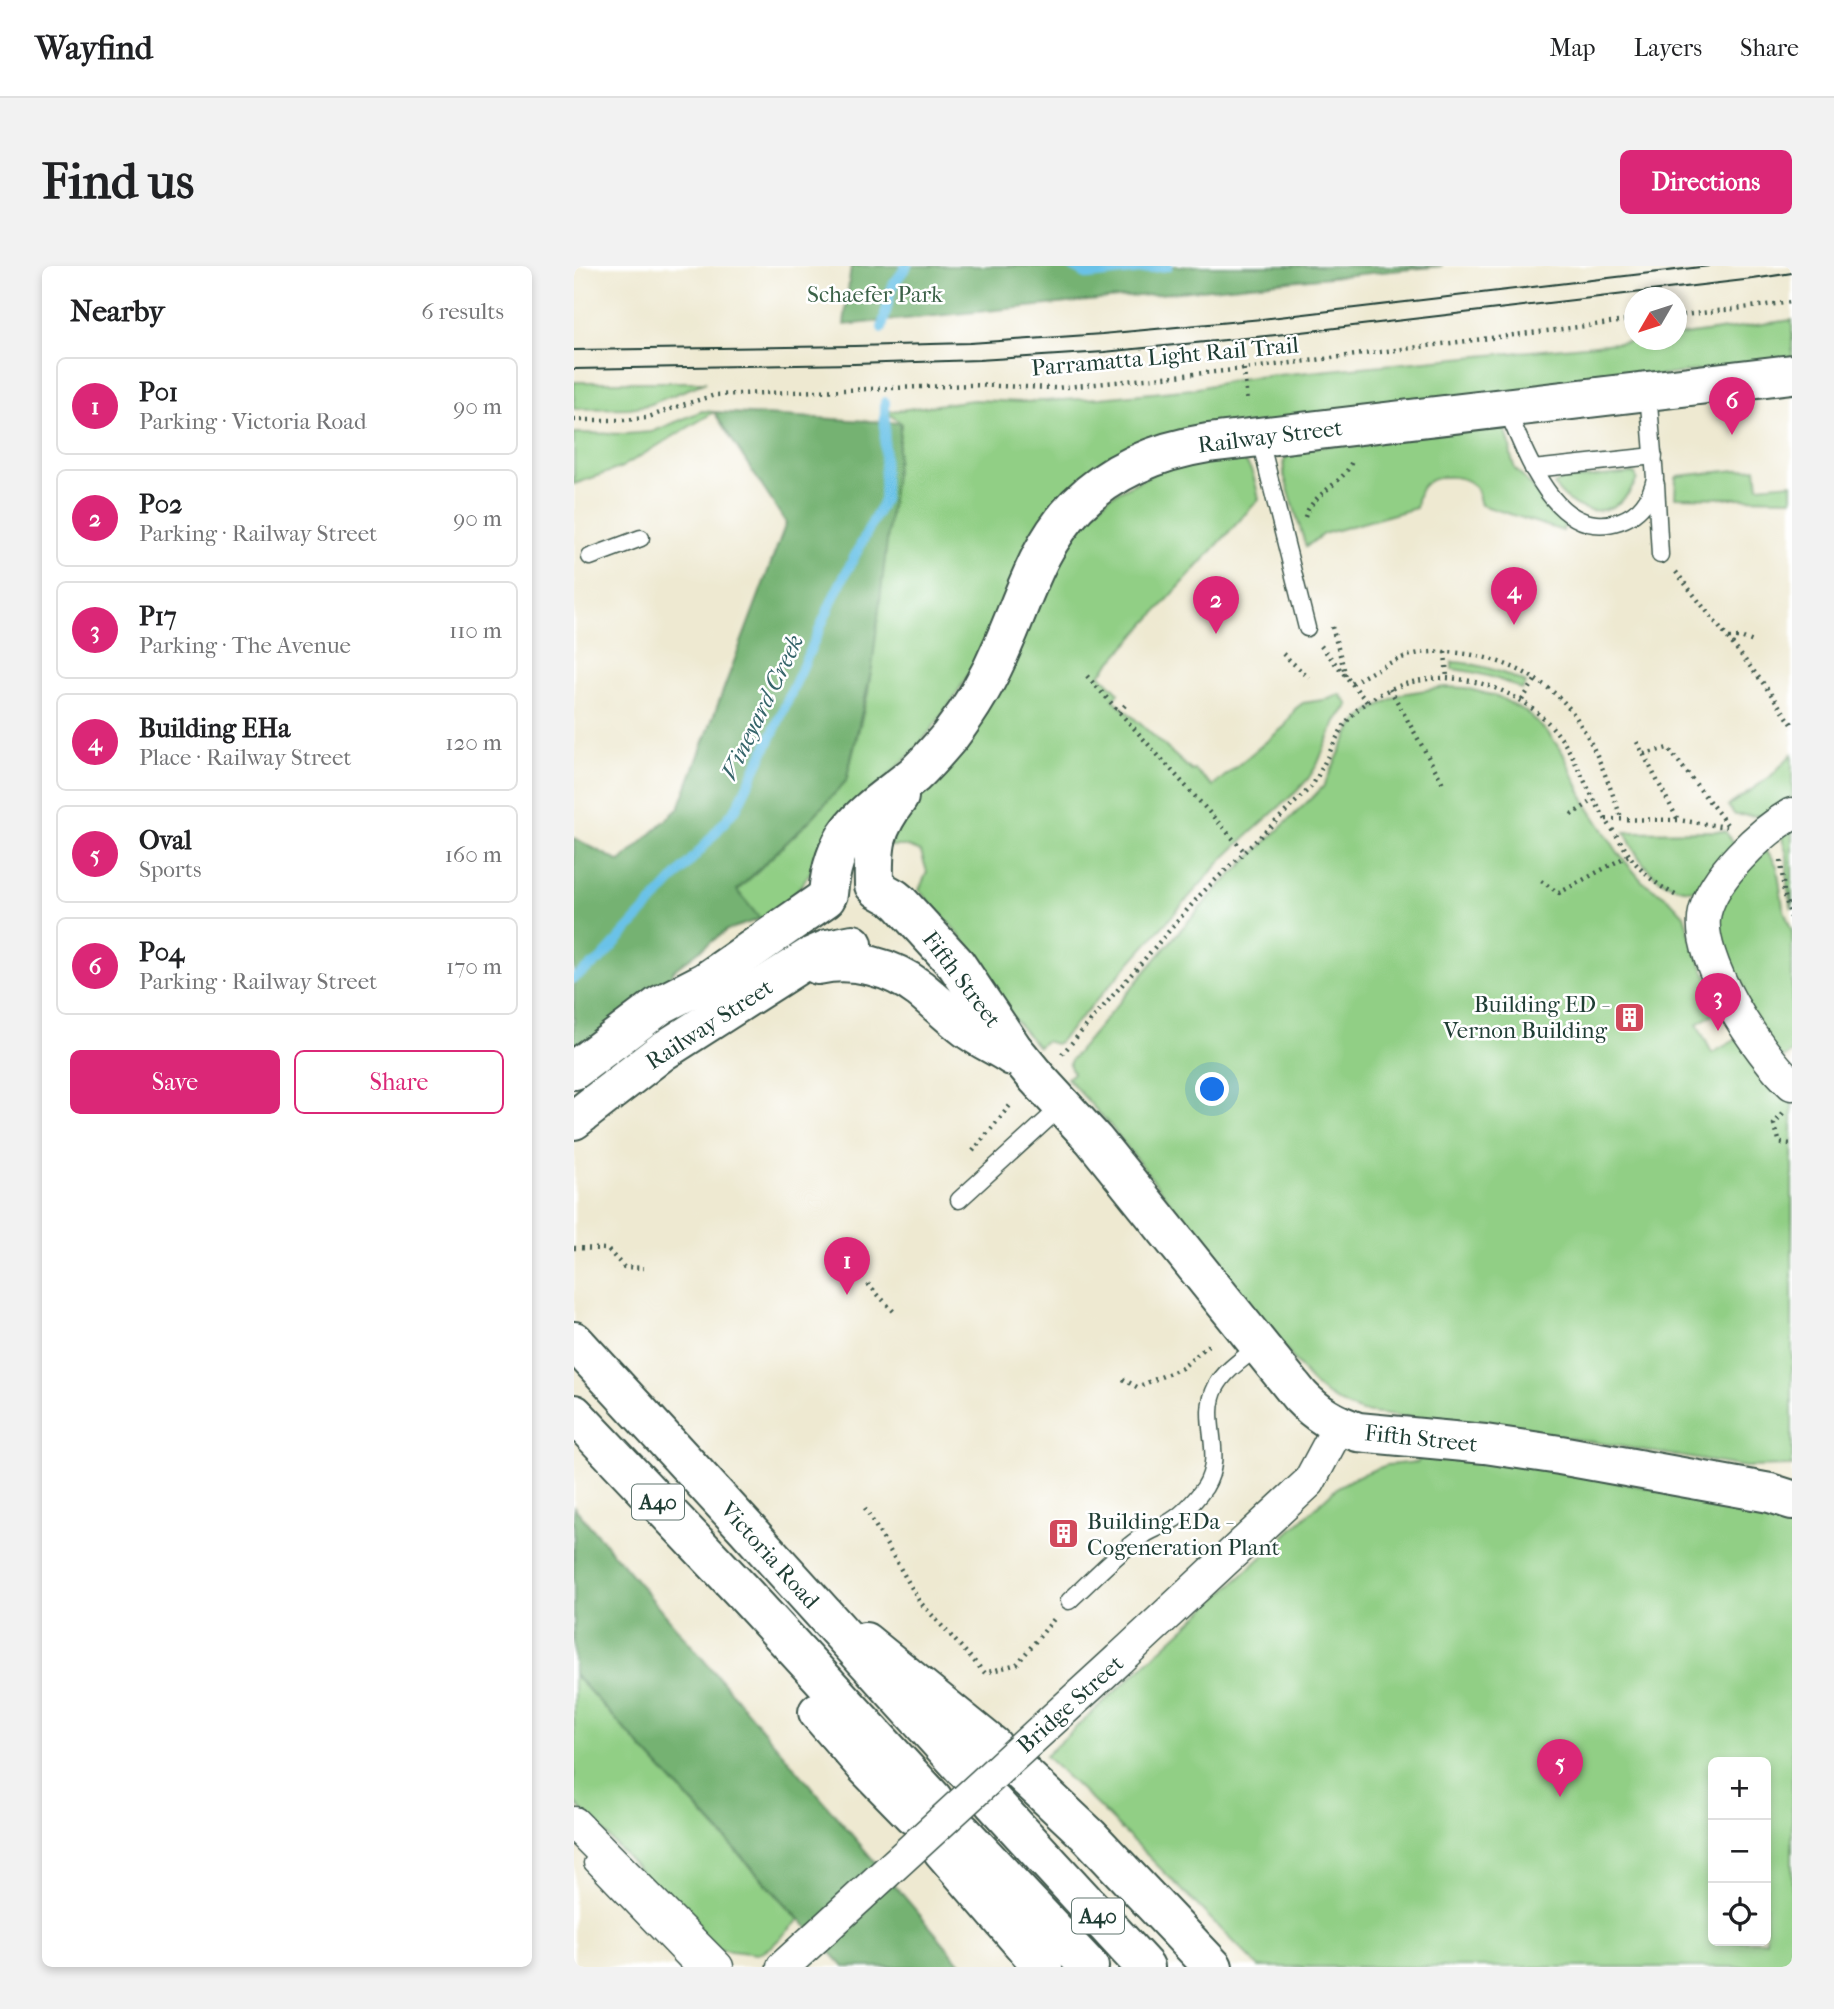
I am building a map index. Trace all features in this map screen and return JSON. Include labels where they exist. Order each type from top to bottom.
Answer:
[{"type":"main road","name":"Railway Street","points":[[876,887],[874,848],[879,829],[889,810],[965,715],[1003,646],[1044,547],[1078,504],[1117,473],[1162,453],[1253,423],[1348,426],[1792,374]]},
{"type":"main road","name":"Railway Street","points":[[574,1070],[660,1005],[705,982],[827,896],[831,866],[848,832],[868,810],[917,772]]},
{"type":"main road","points":[[858,879],[876,887],[887,905],[886,924],[873,939],[857,944],[838,940],[828,930],[822,911],[827,896],[841,882],[849,880],[858,879]]},
{"type":"main road","name":"Fifth Street","points":[[876,887],[900,903],[956,964],[1013,1049],[1094,1140],[1312,1408],[1339,1426],[1377,1435],[1485,1444],[1560,1455],[1770,1493],[1792,1500]]},
{"type":"main road","name":"Railway Street","points":[[574,1120],[663,1051],[810,957],[828,949],[857,944]]},
{"type":"main road","name":"Fifth Street","points":[[857,944],[874,947],[928,978],[1034,1073]]},
{"type":"main road","points":[[788,972],[827,963],[846,962],[893,973],[920,989],[976,1035],[1034,1073]]},
{"type":"main road","name":"Victoria Road","points":[[574,1341],[809,1597],[979,1758]]},
{"type":"main road","name":"Victoria Road","points":[[574,1414],[741,1590],[778,1666],[866,1767],[923,1807]]},
{"type":"main road","points":[[1023,1774],[1089,1836],[1213,1967]]},
{"type":"main road","name":"A40","points":[[993,1802],[1145,1967]]},
{"type":"main road","name":"A40","points":[[1043,1967],[952,1841],[1088,1967]]},
{"type":"street","points":[[1789,1096],[1775,1067],[1751,1037],[1731,1002],[1708,946],[1703,921],[1705,910],[1716,888],[1726,875],[1764,834],[1792,814]]},
{"type":"street","name":"Bridge Street","points":[[783,1967],[1309,1482],[1339,1426]]},
{"type":"street","points":[[574,1823],[717,1967]]},
{"type":"lane","points":[[1648,392],[1660,555]]},
{"type":"lane","points":[[1506,408],[1533,469],[1552,497],[1576,519],[1603,525],[1628,518],[1640,510],[1649,498],[1655,478]]},
{"type":"lane","points":[[1253,423],[1307,628]]},
{"type":"lane","points":[[1533,469],[1654,456]]},
{"type":"lane","points":[[590,557],[640,538]]},
{"type":"lane","points":[[958,1200],[1062,1106]]},
{"type":"lane","points":[[1069,1601],[1130,1545],[1152,1529],[1176,1518],[1198,1497],[1207,1484],[1214,1457],[1210,1407],[1212,1396],[1222,1379],[1259,1346]]},
{"type":"lane","points":[[574,1844],[692,1967]]},
{"type":"path","points":[[1687,315],[1792,302]]},
{"type":"path","name":"Parramatta Light Rail Trail","points":[[574,420],[646,418],[715,395],[972,385],[1056,388],[1244,369],[1624,321]]},
{"type":"path","points":[[1244,369],[1253,423]]},
{"type":"path","points":[[1304,522],[1309,507],[1352,464],[1348,426]]},
{"type":"path","points":[[1660,555],[1728,638],[1792,724]]},
{"type":"path","points":[[1332,625],[1346,676]]},
{"type":"path","points":[[1307,628],[1367,702]]},
{"type":"path","points":[[1728,638],[1743,638],[1756,643]]},
{"type":"path","points":[[1352,683],[1375,670],[1418,653],[1446,652],[1464,653],[1506,665],[1536,679],[1552,691],[1579,721],[1601,763],[1622,820]]},
{"type":"path","points":[[1446,652],[1447,678]]},
{"type":"path","points":[[1283,654],[1309,678]]},
{"type":"path","points":[[1087,676],[1244,850]]},
{"type":"path","points":[[965,1161],[1034,1073],[1097,1015],[1181,916],[1244,850],[1311,787],[1320,775],[1339,733],[1356,711],[1390,689],[1431,678],[1465,679],[1488,685],[1522,700],[1539,712],[1567,746],[1594,800],[1641,870],[1654,882],[1705,910]]},
{"type":"path","points":[[1522,700],[1536,679]]},
{"type":"path","points":[[1390,689],[1444,785]]},
{"type":"path","points":[[1119,712],[1128,702]]},
{"type":"path","points":[[1637,742],[1678,820]]},
{"type":"path","points":[[1606,819],[1678,820],[1730,827],[1668,748],[1644,754]]},
{"type":"path","points":[[1571,815],[1594,800]]},
{"type":"path","points":[[1764,834],[1780,854],[1784,893],[1792,922]]},
{"type":"path","points":[[1541,881],[1559,893],[1629,855]]},
{"type":"path","points":[[1789,1096],[1774,1124],[1780,1143],[1792,1144]]},
{"type":"path","points":[[574,1248],[607,1249],[624,1267],[644,1268]]},
{"type":"path","points":[[868,1284],[896,1314]]},
{"type":"path","points":[[1123,1379],[1137,1387],[1182,1368],[1220,1336]]},
{"type":"path","points":[[865,1508],[920,1602],[985,1673],[1017,1664],[1069,1601]]},
{"type":"green space","name":"Schaefer Park","points":[[851,266],[1442,266],[844,325]]},
{"type":"green space","points":[[1792,320],[1792,358],[1135,446],[984,649],[931,730],[909,756],[833,830],[810,873],[790,900],[760,919],[737,891],[846,781],[868,693],[901,423],[886,412],[973,400],[1023,402],[1100,398],[1193,389],[1245,378],[1624,342],[1624,350],[1687,350],[1687,335]]},
{"type":"green space","points":[[574,382],[706,382],[648,405],[574,409]]},
{"type":"green space","points":[[702,411],[714,412],[620,468],[574,484],[574,433],[652,432]]},
{"type":"green space","points":[[714,412],[901,423],[872,668],[846,781],[811,819],[737,890],[760,919],[727,930],[674,970],[662,994],[574,1062],[574,838],[620,862],[679,808],[786,523]]},
{"type":"green space","points":[[1499,426],[1506,431],[1515,469],[1565,521],[1563,531],[1481,505],[1477,491],[1471,484],[1458,478],[1442,477],[1427,482],[1422,487],[1416,508],[1323,534],[1306,547],[1284,475],[1284,461],[1291,450]]},
{"type":"green space","points":[[1237,455],[1250,468],[1259,499],[1100,674],[1119,693],[1113,699],[1192,771],[1195,770],[1213,786],[1285,726],[1295,709],[1303,703],[1329,699],[1340,694],[1349,705],[1336,721],[1308,779],[1223,859],[1059,1042],[1055,1044],[1045,1041],[1038,1047],[1006,1010],[978,956],[919,890],[927,872],[921,852],[906,846],[889,846],[891,840],[1072,533],[1110,496],[1162,469]]},
{"type":"green space","points":[[1756,468],[1758,486],[1792,483],[1792,499],[1675,497],[1678,476]]},
{"type":"green space","points":[[1632,473],[1637,479],[1620,502],[1598,510],[1575,505],[1554,485],[1562,480]]},
{"type":"green space","points":[[1452,662],[1490,669],[1526,683],[1522,690],[1488,676],[1452,669]]},
{"type":"green space","points":[[1445,687],[1465,688],[1499,697],[1526,712],[1548,733],[1563,753],[1587,805],[1619,854],[1642,881],[1670,900],[1684,915],[1694,948],[1722,1009],[1697,1024],[1712,1053],[1739,1038],[1792,1098],[1792,1466],[1745,1467],[1538,1433],[1362,1412],[1342,1404],[1313,1384],[1108,1123],[1067,1078],[1073,1073],[1069,1064],[1071,1060],[1176,935],[1218,888],[1323,787],[1351,729],[1359,720],[1369,711],[1401,694]]},
{"type":"green space","points":[[1792,754],[1792,797],[1769,816],[1735,815],[1728,806],[1770,777]]},
{"type":"green space","points":[[1792,826],[1792,909],[1787,886],[1787,855],[1781,835]]},
{"type":"green space","points":[[1725,831],[1735,845],[1701,885],[1693,890],[1669,884],[1650,872],[1625,832]]},
{"type":"green space","points":[[1763,849],[1777,866],[1783,907],[1792,932],[1792,1052],[1782,1059],[1753,1018],[1719,941],[1717,905]]},
{"type":"green space","points":[[1421,1454],[1503,1462],[1792,1513],[1792,1967],[1259,1967],[1045,1756],[1339,1486],[1387,1465],[1418,1462]]},
{"type":"green space","points":[[574,1507],[964,1967],[844,1967],[574,1674]]},
{"type":"green space","points":[[574,1674],[799,1920],[771,1947],[757,1954],[714,1949],[574,1801]]},
{"type":"waterway","name":"Vineyard Creek","points":[[882,328],[892,286],[907,266]]},
{"type":"waterway","name":"Vineyard Creek","points":[[1071,266],[1088,275],[1168,266]]},
{"type":"waterway","name":"Vineyard Creek","points":[[574,978],[600,960],[737,807],[836,592],[884,500],[885,402]]},
{"type":"tram line","points":[[574,350],[970,343],[1102,334],[1262,319],[1709,266]]},
{"type":"tram line","points":[[574,369],[979,360],[1104,352],[1276,335],[1792,273]]},
{"type":"place","name":"P04","points":[[1732,435]]},
{"type":"place","name":"Building EHa","points":[[1514,625]]},
{"type":"place","name":"P02","points":[[1216,634]]},
{"type":"place","name":"Building ED - Vernon Building","points":[[1630,1017]]},
{"type":"place","name":"P17","points":[[1718,1031]]},
{"type":"place","name":"P01","points":[[847,1295]]},
{"type":"place","name":"Building EDa - Cogeneration Plant","points":[[1064,1534]]},
{"type":"place","name":"Oval","points":[[1560,1797]]}]
